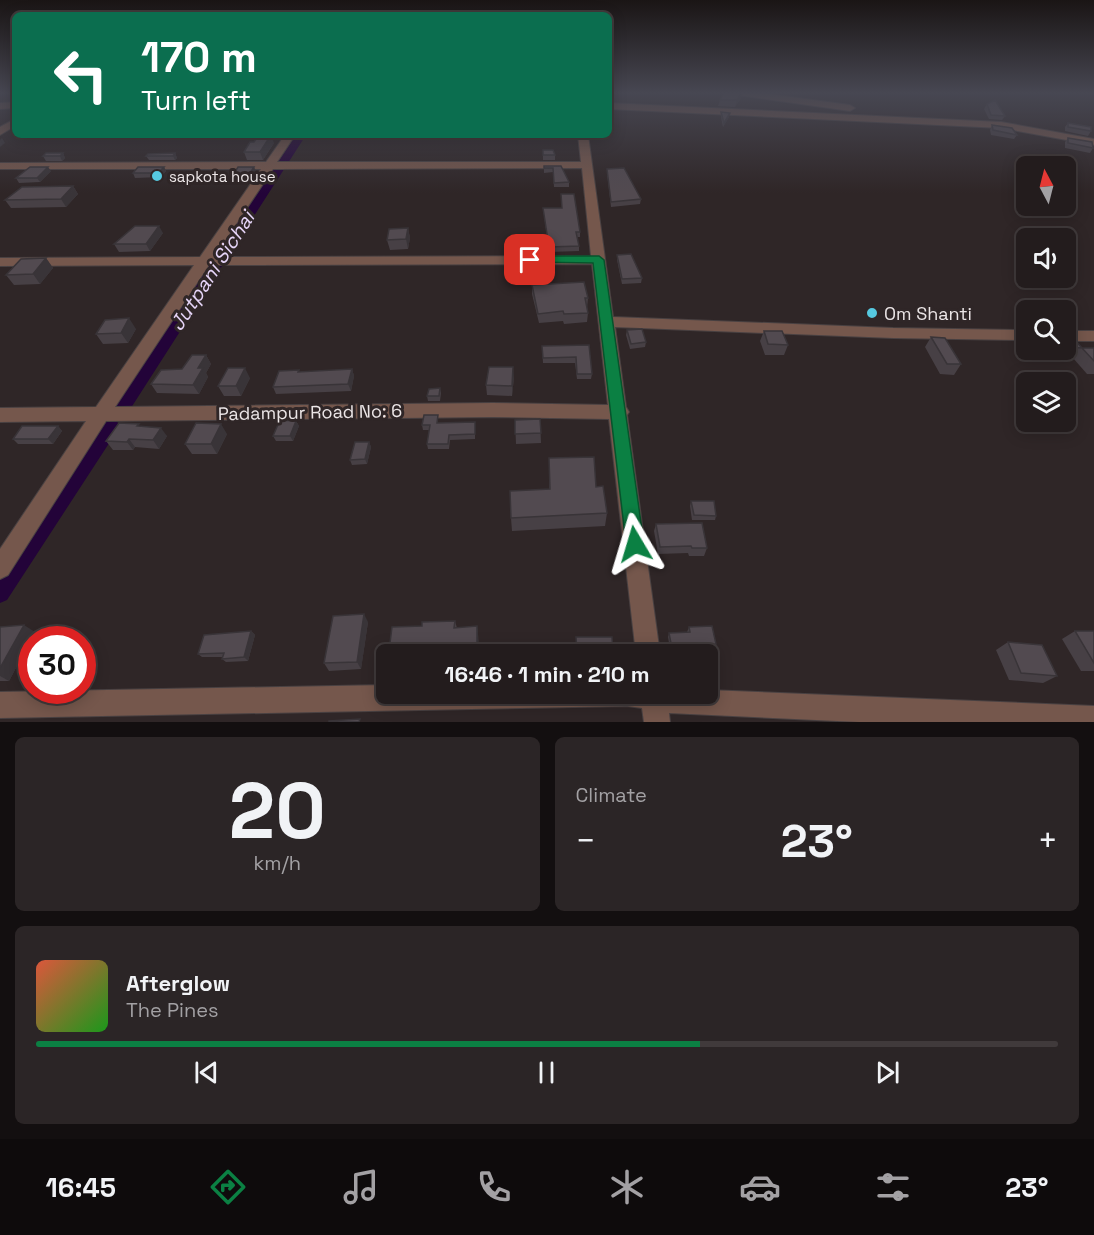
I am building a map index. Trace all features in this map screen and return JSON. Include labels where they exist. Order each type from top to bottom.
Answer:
[{"type":"street","points":[[1005,126],[1094,142]]},
{"type":"street","points":[[0,568],[100,415],[288,138]]},
{"type":"street","points":[[584,138],[606,322],[620,412],[647,644]]},
{"type":"street","points":[[0,166],[588,165]]},
{"type":"street","points":[[0,262],[599,260]]},
{"type":"street","points":[[606,322],[893,333],[1016,335]]},
{"type":"street","points":[[1076,336],[1094,336]]},
{"type":"street","name":"Padampur Road No: 6","points":[[0,415],[493,410],[620,412]]},
{"type":"street","points":[[0,705],[376,698]]},
{"type":"street","points":[[718,703],[1094,719]]},
{"type":"building","points":[[992,126],[1012,128],[1017,135],[993,130]]},
{"type":"building","points":[[1083,126],[1091,127],[1091,131],[1068,127]]},
{"type":"building","points":[[257,138],[269,138],[260,152],[244,152],[250,142],[254,142]]},
{"type":"building","points":[[1068,138],[1092,142],[1093,148],[1068,143]]},
{"type":"building","points":[[543,150],[553,150],[555,155],[543,155]]},
{"type":"building","points":[[46,153],[63,153],[60,156],[43,156]]},
{"type":"building","points":[[175,153],[173,156],[146,156],[148,154]]},
{"type":"building","points":[[544,166],[561,166],[569,182],[554,183],[553,168],[544,168]]},
{"type":"building","points":[[30,167],[48,167],[37,178],[16,178]]},
{"type":"building","points":[[138,167],[164,167],[158,173],[133,173]]},
{"type":"building","points":[[238,167],[254,167],[248,176],[232,177]]},
{"type":"building","points":[[624,168],[641,199],[611,202],[607,169]]},
{"type":"building","points":[[73,186],[61,199],[5,200],[22,187]]},
{"type":"building","points":[[561,194],[574,194],[580,232],[576,232],[579,246],[549,247],[543,208],[562,208]]},
{"type":"building","points":[[135,226],[159,226],[146,244],[114,244]]},
{"type":"building","points":[[408,228],[406,239],[387,240],[389,229]]},
{"type":"building","points":[[631,254],[642,278],[622,279],[617,255]]},
{"type":"building","points":[[46,258],[33,274],[6,275],[21,259]]},
{"type":"building","points":[[584,282],[588,298],[585,298],[588,313],[564,314],[563,311],[538,314],[532,285]]},
{"type":"building","points":[[129,318],[121,333],[96,334],[105,320]]},
{"type":"building","points":[[642,329],[646,342],[631,344],[627,330]]},
{"type":"building","points":[[764,331],[782,331],[788,345],[768,344]]},
{"type":"building","points":[[931,337],[945,338],[961,364],[947,364]]},
{"type":"building","points":[[589,345],[592,374],[577,374],[576,357],[543,358],[542,346]]},
{"type":"building","points":[[1082,348],[1094,348],[1094,361]]},
{"type":"building","points":[[192,355],[206,355],[198,368],[203,368],[193,385],[151,384],[161,370],[182,369]]},
{"type":"building","points":[[489,367],[513,367],[512,386],[486,385]]},
{"type":"building","points":[[228,368],[245,368],[236,386],[218,386]]},
{"type":"building","points":[[352,369],[348,384],[273,387],[279,371]]},
{"type":"building","points":[[440,388],[439,396],[427,396],[429,389]]},
{"type":"building","points":[[424,415],[438,415],[437,423],[475,422],[475,434],[449,435],[448,444],[427,444],[430,425],[422,425]]},
{"type":"building","points":[[540,419],[541,433],[515,434],[515,420]]},
{"type":"building","points":[[280,420],[296,421],[290,436],[273,436]]},
{"type":"building","points":[[119,423],[161,428],[153,440],[106,441]]},
{"type":"building","points":[[196,423],[221,424],[211,444],[185,444]]},
{"type":"building","points":[[22,426],[58,426],[48,439],[13,439]]},
{"type":"building","points":[[355,442],[369,442],[365,459],[350,460]]},
{"type":"building","points":[[594,457],[596,487],[603,486],[607,513],[511,518],[510,491],[550,489],[549,458]]},
{"type":"building","points":[[691,501],[714,501],[716,516],[694,515]]},
{"type":"building","points":[[702,523],[707,548],[660,547],[656,524]]},
{"type":"building","points":[[364,614],[357,662],[324,663],[333,616]]},
{"type":"building","points":[[455,621],[454,628],[477,626],[477,644],[390,644],[392,627],[422,626],[422,622]]},
{"type":"building","points":[[24,625],[18,626],[18,636],[0,668],[0,627]]},
{"type":"building","points":[[712,626],[716,644],[671,644],[669,633],[690,632],[689,627]]},
{"type":"building","points":[[251,631],[244,657],[222,659],[224,653],[198,654],[204,635]]},
{"type":"building","points":[[1075,631],[1094,631],[1094,663]]},
{"type":"building","points":[[576,637],[612,637],[612,644],[576,644]]},
{"type":"building","points":[[1008,642],[1042,645],[1057,676],[1021,673]]},
{"type":"building","points":[[360,719],[359,722],[329,722],[329,721]]},
{"type":"waterway","name":"Jutpani Sichai","points":[[123,407],[299,138]]},
{"type":"waterway","name":"Jutpani Sichai","points":[[0,593],[111,426]]},
{"type":"place","name":"sapkota house","points":[[157,176]]},
{"type":"place","name":"Om Shanti","points":[[872,313]]},
{"type":"route","points":[[530,260],[599,260],[635,544]]}]
